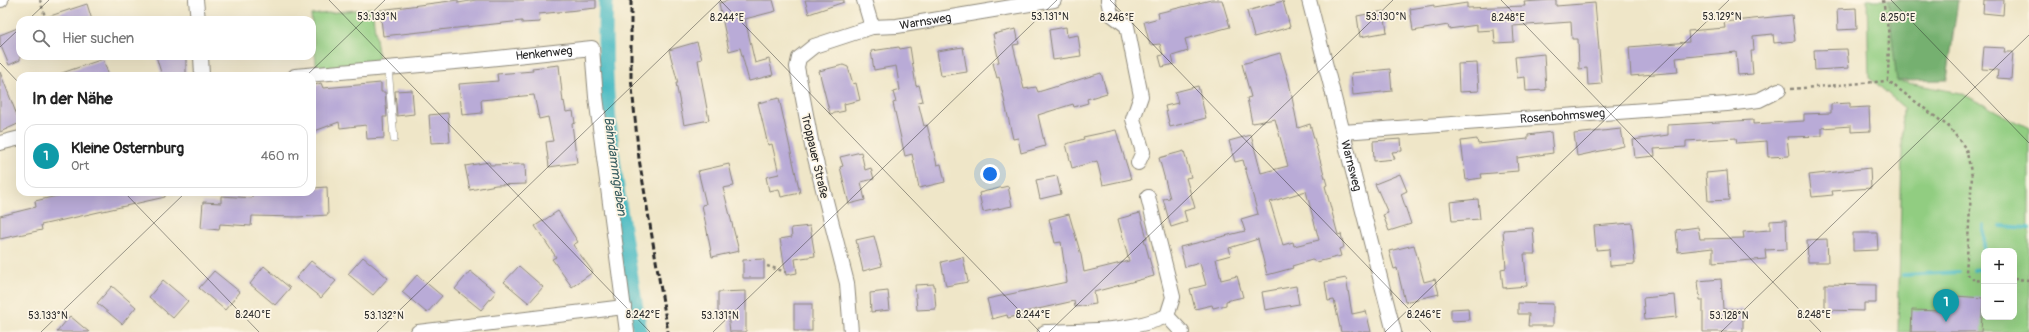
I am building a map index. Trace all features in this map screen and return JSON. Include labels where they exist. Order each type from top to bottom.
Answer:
[{"type":"street","points":[[196,0],[198,16]]},
{"type":"street","points":[[864,0],[872,27]]},
{"type":"street","name":"Warnsweg","points":[[872,27],[897,26],[1054,0]]},
{"type":"street","points":[[1108,0],[1111,14],[1127,26],[1141,96],[1133,118],[1143,152],[1138,163]]},
{"type":"street","name":"Warnsweg","points":[[1309,0],[1394,332]]},
{"type":"street","name":"Troppauer Straße","points":[[851,332],[848,283],[812,146],[797,67],[798,58],[814,46],[872,27]]},
{"type":"street","name":"Henkenweg","points":[[316,74],[478,60],[592,48],[596,97],[624,307]]},
{"type":"street","points":[[201,60],[202,72]]},
{"type":"street","name":"Rosenbohmsweg","points":[[1343,132],[1727,104],[1759,100],[1778,90]]},
{"type":"street","points":[[0,143],[16,139]]},
{"type":"street","points":[[1045,332],[1111,330],[1150,324],[1167,316],[1173,297],[1148,197]]},
{"type":"street","points":[[418,332],[624,307],[627,332]]},
{"type":"street","points":[[1167,316],[1182,332]]},
{"type":"lane","points":[[388,67],[394,139]]},
{"type":"path","points":[[40,0],[45,16]]},
{"type":"path","points":[[1883,0],[1889,35],[1888,80]]},
{"type":"path","points":[[1778,90],[1888,80],[1949,127],[1966,149],[1972,176],[1966,273],[1974,280],[1981,281]]},
{"type":"path","points":[[767,266],[786,272]]},
{"type":"path","points":[[2017,279],[2029,280]]},
{"type":"green space","points":[[1867,0],[1888,0],[1897,81],[1961,93],[2029,128],[2029,332],[1898,332],[1903,107],[1869,77]]},
{"type":"green space","points":[[1888,0],[1958,0],[1947,80],[1897,81]]},
{"type":"green space","points":[[372,8],[380,68],[317,73],[316,16],[311,15]]},
{"type":"building","points":[[458,0],[458,3],[476,0],[596,0],[596,8],[539,14],[540,22],[522,23],[522,21],[383,36],[380,10]]},
{"type":"building","points":[[730,0],[773,0],[776,11],[745,19],[755,63],[769,59],[773,75],[749,81],[740,48],[729,51],[719,3]]},
{"type":"building","points":[[805,0],[844,0],[844,2],[809,14]]},
{"type":"building","points":[[1211,0],[1222,0],[1230,27],[1185,39],[1188,51],[1172,56],[1174,64],[1162,67],[1159,56],[1163,55],[1160,44],[1150,45],[1144,22],[1159,18],[1158,13]]},
{"type":"building","points":[[1556,0],[1556,6],[1595,3],[1602,84],[1588,85],[1587,68],[1579,69],[1578,39],[1572,39],[1571,22],[1513,26],[1514,42],[1495,43],[1494,30],[1477,31],[1477,25],[1449,29],[1448,25],[1413,31],[1410,9],[1434,5],[1434,8],[1467,3],[1467,8],[1525,6],[1524,2]]},
{"type":"building","points":[[1984,0],[2004,0],[2003,15],[1983,13]]},
{"type":"building","points":[[1283,1],[1290,27],[1254,37],[1247,11]]},
{"type":"building","points":[[87,4],[91,16],[50,16]]},
{"type":"building","points":[[1856,8],[1857,29],[1838,30],[1837,9]]},
{"type":"building","points":[[1384,11],[1387,32],[1360,37],[1357,16]]},
{"type":"building","points":[[1792,15],[1795,41],[1774,43],[1773,34],[1753,36],[1754,51],[1751,51],[1753,74],[1738,75],[1736,52],[1676,58],[1678,72],[1631,76],[1629,47],[1689,42],[1688,31],[1725,28],[1724,22]]},
{"type":"building","points":[[1066,27],[1067,37],[1078,35],[1081,56],[1053,60],[1049,30]]},
{"type":"building","points":[[16,29],[16,60],[20,60],[9,65],[0,44],[0,35]]},
{"type":"building","points":[[1016,29],[1019,44],[1013,45],[1024,89],[1036,87],[1038,92],[1101,73],[1107,93],[1087,99],[1088,103],[1074,107],[1073,104],[1038,115],[1045,146],[1021,153],[1018,138],[1013,139],[999,77],[997,78],[993,63],[999,62],[993,34]]},
{"type":"building","points":[[697,42],[702,59],[698,60],[709,120],[684,125],[676,83],[678,83],[669,50]]},
{"type":"building","points":[[899,47],[900,49],[910,47],[916,86],[919,85],[923,101],[918,102],[924,126],[927,125],[937,165],[941,164],[945,182],[919,188],[912,154],[905,156],[893,103],[896,102],[893,92],[900,90],[896,66],[874,70],[871,51]]},
{"type":"building","points":[[963,47],[967,72],[941,76],[937,51]]},
{"type":"building","points":[[1984,47],[2005,48],[2004,52],[2013,52],[2011,79],[1997,78],[1998,70],[1982,69]]},
{"type":"building","points":[[1847,49],[1849,68],[1815,70],[1814,50]]},
{"type":"building","points":[[1280,53],[1289,82],[1298,128],[1310,124],[1327,185],[1325,186],[1338,235],[1341,234],[1344,247],[1339,249],[1341,256],[1317,262],[1312,260],[1292,266],[1293,268],[1267,275],[1258,239],[1229,248],[1231,255],[1216,259],[1221,280],[1237,276],[1243,297],[1226,301],[1226,305],[1213,308],[1212,305],[1195,309],[1190,289],[1206,285],[1200,263],[1185,267],[1180,247],[1245,231],[1241,219],[1258,214],[1243,160],[1235,162],[1229,141],[1251,135],[1261,173],[1288,166],[1275,119],[1252,123],[1247,98],[1251,97],[1242,64]],"holes":[[[1306,191],[1319,240],[1294,246],[1293,242],[1283,245],[1270,202]]]},
{"type":"building","points":[[1544,54],[1546,90],[1526,91],[1525,77],[1517,78],[1515,57]]},
{"type":"building","points":[[103,60],[108,72],[65,72]]},
{"type":"building","points":[[157,60],[186,60],[186,72],[161,72]]},
{"type":"building","points":[[1477,63],[1479,91],[1459,92],[1458,64]]},
{"type":"building","points":[[559,65],[563,102],[564,101],[566,112],[573,111],[575,123],[572,124],[577,163],[549,167],[546,142],[553,141],[548,117],[539,119],[534,95],[481,100],[482,113],[462,115],[459,84],[498,81],[497,74],[533,71],[532,68]]},
{"type":"building","points":[[843,65],[848,67],[853,84],[856,83],[860,100],[844,104],[845,111],[830,114],[819,71]]},
{"type":"building","points":[[1390,69],[1392,91],[1353,95],[1351,73]]},
{"type":"building","points":[[0,72],[16,113],[16,125],[0,132]]},
{"type":"building","points":[[321,83],[323,88],[381,83],[381,92],[385,92],[387,117],[383,117],[384,138],[367,139],[366,125],[340,128],[339,122],[316,131],[316,85]]},
{"type":"building","points":[[1198,86],[1206,118],[1170,127],[1165,106],[1178,103],[1175,92]]},
{"type":"building","points":[[412,90],[414,114],[397,116],[395,91]]},
{"type":"building","points":[[779,98],[800,193],[781,197],[779,189],[769,191],[766,177],[779,174],[772,144],[768,145],[758,103]]},
{"type":"building","points":[[1850,103],[1850,108],[1869,107],[1870,131],[1851,132],[1851,126],[1822,128],[1822,136],[1787,137],[1789,156],[1768,157],[1767,141],[1737,143],[1736,138],[1686,141],[1686,147],[1654,149],[1655,156],[1635,158],[1633,140],[1668,135],[1668,125],[1753,120],[1753,124],[1804,121],[1804,114],[1831,113],[1831,104]]},
{"type":"building","points":[[448,113],[450,142],[431,143],[429,115]]},
{"type":"building","points":[[1621,129],[1624,146],[1577,156],[1574,134]]},
{"type":"building","points":[[1116,130],[1131,179],[1103,185],[1097,161],[1072,168],[1066,144],[1084,139],[1083,137]]},
{"type":"building","points":[[1551,132],[1553,153],[1517,158],[1518,171],[1481,174],[1482,178],[1466,180],[1461,141],[1477,139],[1478,144],[1528,139],[1528,135]]},
{"type":"building","points":[[1401,139],[1402,151],[1392,152],[1395,159],[1374,161],[1373,141]]},
{"type":"building","points":[[1184,151],[1191,177],[1186,178],[1195,208],[1184,211],[1187,222],[1171,227],[1163,199],[1170,198],[1159,158]]},
{"type":"building","points":[[861,152],[865,170],[871,168],[874,179],[861,182],[865,200],[849,204],[840,167],[843,166],[840,157]]},
{"type":"building","points":[[489,162],[490,165],[525,164],[526,184],[496,185],[470,190],[465,166]]},
{"type":"building","points":[[729,164],[734,186],[723,188],[739,251],[712,257],[702,205],[706,204],[698,171]]},
{"type":"building","points":[[1870,168],[1871,188],[1832,191],[1833,195],[1812,197],[1809,175]]},
{"type":"building","points":[[1727,171],[1729,200],[1708,201],[1706,173]]},
{"type":"building","points":[[1400,174],[1407,191],[1401,194],[1411,224],[1389,231],[1383,215],[1388,213],[1375,184]]},
{"type":"building","points":[[1057,176],[1061,194],[1040,199],[1036,180]]},
{"type":"building","points":[[1008,186],[1012,206],[983,212],[979,193]]},
{"type":"building","points":[[327,187],[328,215],[298,217],[252,216],[251,226],[220,224],[219,230],[201,228],[203,202],[221,203],[221,196],[252,198],[252,196],[316,196],[316,188]]},
{"type":"building","points":[[57,196],[165,196],[41,225],[42,230],[0,239],[0,216],[36,207],[35,201]]},
{"type":"building","points":[[1478,199],[1480,219],[1452,221],[1450,202]]},
{"type":"building","points":[[558,211],[578,242],[573,245],[593,272],[572,287],[552,259],[556,257],[535,226]]},
{"type":"building","points":[[1140,213],[1147,238],[1144,239],[1154,276],[1094,292],[1096,304],[1075,307],[1074,301],[1020,313],[1021,315],[1008,318],[1007,315],[992,319],[987,299],[1067,282],[1061,242],[1055,243],[1049,219],[1069,214],[1081,255],[1084,272],[1129,261],[1118,219]]},
{"type":"building","points":[[1786,220],[1787,249],[1765,250],[1766,259],[1713,263],[1713,248],[1678,252],[1676,230],[1698,227],[1700,239],[1744,238],[1743,232],[1770,230],[1770,221]]},
{"type":"building","points":[[1632,223],[1635,264],[1610,266],[1609,249],[1596,250],[1594,226]]},
{"type":"building","points":[[810,226],[815,256],[795,259],[797,273],[786,275],[780,239],[792,237],[791,228]]},
{"type":"building","points":[[1533,228],[1535,254],[1524,254],[1527,286],[1503,288],[1501,269],[1506,268],[1503,230]]},
{"type":"building","points":[[1853,233],[1877,233],[1878,250],[1853,251]]},
{"type":"building","points":[[874,236],[882,266],[863,271],[856,240]]},
{"type":"building","points":[[1827,239],[1828,262],[1808,262],[1807,240]]},
{"type":"building","points":[[1414,245],[1424,282],[1435,279],[1439,294],[1405,302],[1397,268],[1394,269],[1389,251]]},
{"type":"building","points":[[363,257],[388,278],[373,295],[348,274]]},
{"type":"building","points":[[963,257],[968,282],[946,286],[941,262]]},
{"type":"building","points":[[764,259],[764,278],[743,278],[743,260]]},
{"type":"building","points":[[311,261],[336,281],[321,298],[296,278]]},
{"type":"building","points":[[264,266],[290,288],[275,305],[250,284]]},
{"type":"building","points":[[519,266],[543,287],[529,303],[504,282]]},
{"type":"building","points":[[214,271],[240,292],[225,310],[199,288]]},
{"type":"building","points":[[470,271],[496,292],[481,310],[455,289]]},
{"type":"building","points":[[417,275],[442,296],[427,313],[402,292]]},
{"type":"building","points":[[1346,278],[1352,314],[1366,311],[1371,332],[1341,332],[1334,300],[1328,301],[1325,282]]},
{"type":"building","points":[[1721,279],[1723,309],[1743,309],[1743,332],[1703,332],[1703,300],[1700,300],[1698,281]]},
{"type":"building","points":[[163,280],[188,301],[173,318],[149,297]]},
{"type":"building","points":[[934,284],[936,309],[917,310],[915,285]]},
{"type":"building","points":[[1825,284],[1876,285],[1876,303],[1864,303],[1864,311],[1825,310]]},
{"type":"building","points":[[112,286],[136,307],[122,324],[97,303]]},
{"type":"building","points":[[1296,286],[1299,304],[1265,310],[1262,292]]},
{"type":"building","points":[[746,291],[746,332],[730,332],[728,314],[718,314],[718,292]]},
{"type":"building","points":[[888,291],[890,310],[871,312],[870,293]]},
{"type":"building","points":[[1675,295],[1677,317],[1645,320],[1643,298]]},
{"type":"building","points":[[1942,295],[1981,298],[1981,332],[1911,332],[1912,310],[1941,311]]},
{"type":"building","points":[[1518,303],[1553,304],[1553,326],[1528,326],[1529,314],[1518,314]]},
{"type":"building","points":[[794,304],[812,304],[812,331],[794,331]]},
{"type":"building","points":[[1468,308],[1469,320],[1451,321],[1451,309]]},
{"type":"building","points":[[70,316],[89,332],[57,332]]},
{"type":"waterway","name":"Bahndammgraben","points":[[606,0],[605,42],[609,125],[620,208],[640,332]]},
{"type":"waterway","points":[[1974,270],[1984,269],[1984,225]]},
{"type":"waterway","points":[[2001,226],[2029,228]]},
{"type":"waterway","points":[[1903,275],[1959,272]]},
{"type":"railway","points":[[631,0],[631,77],[639,159],[668,332]]},
{"type":"place","name":"Kleine Osternburg","points":[[1946,322]]}]
